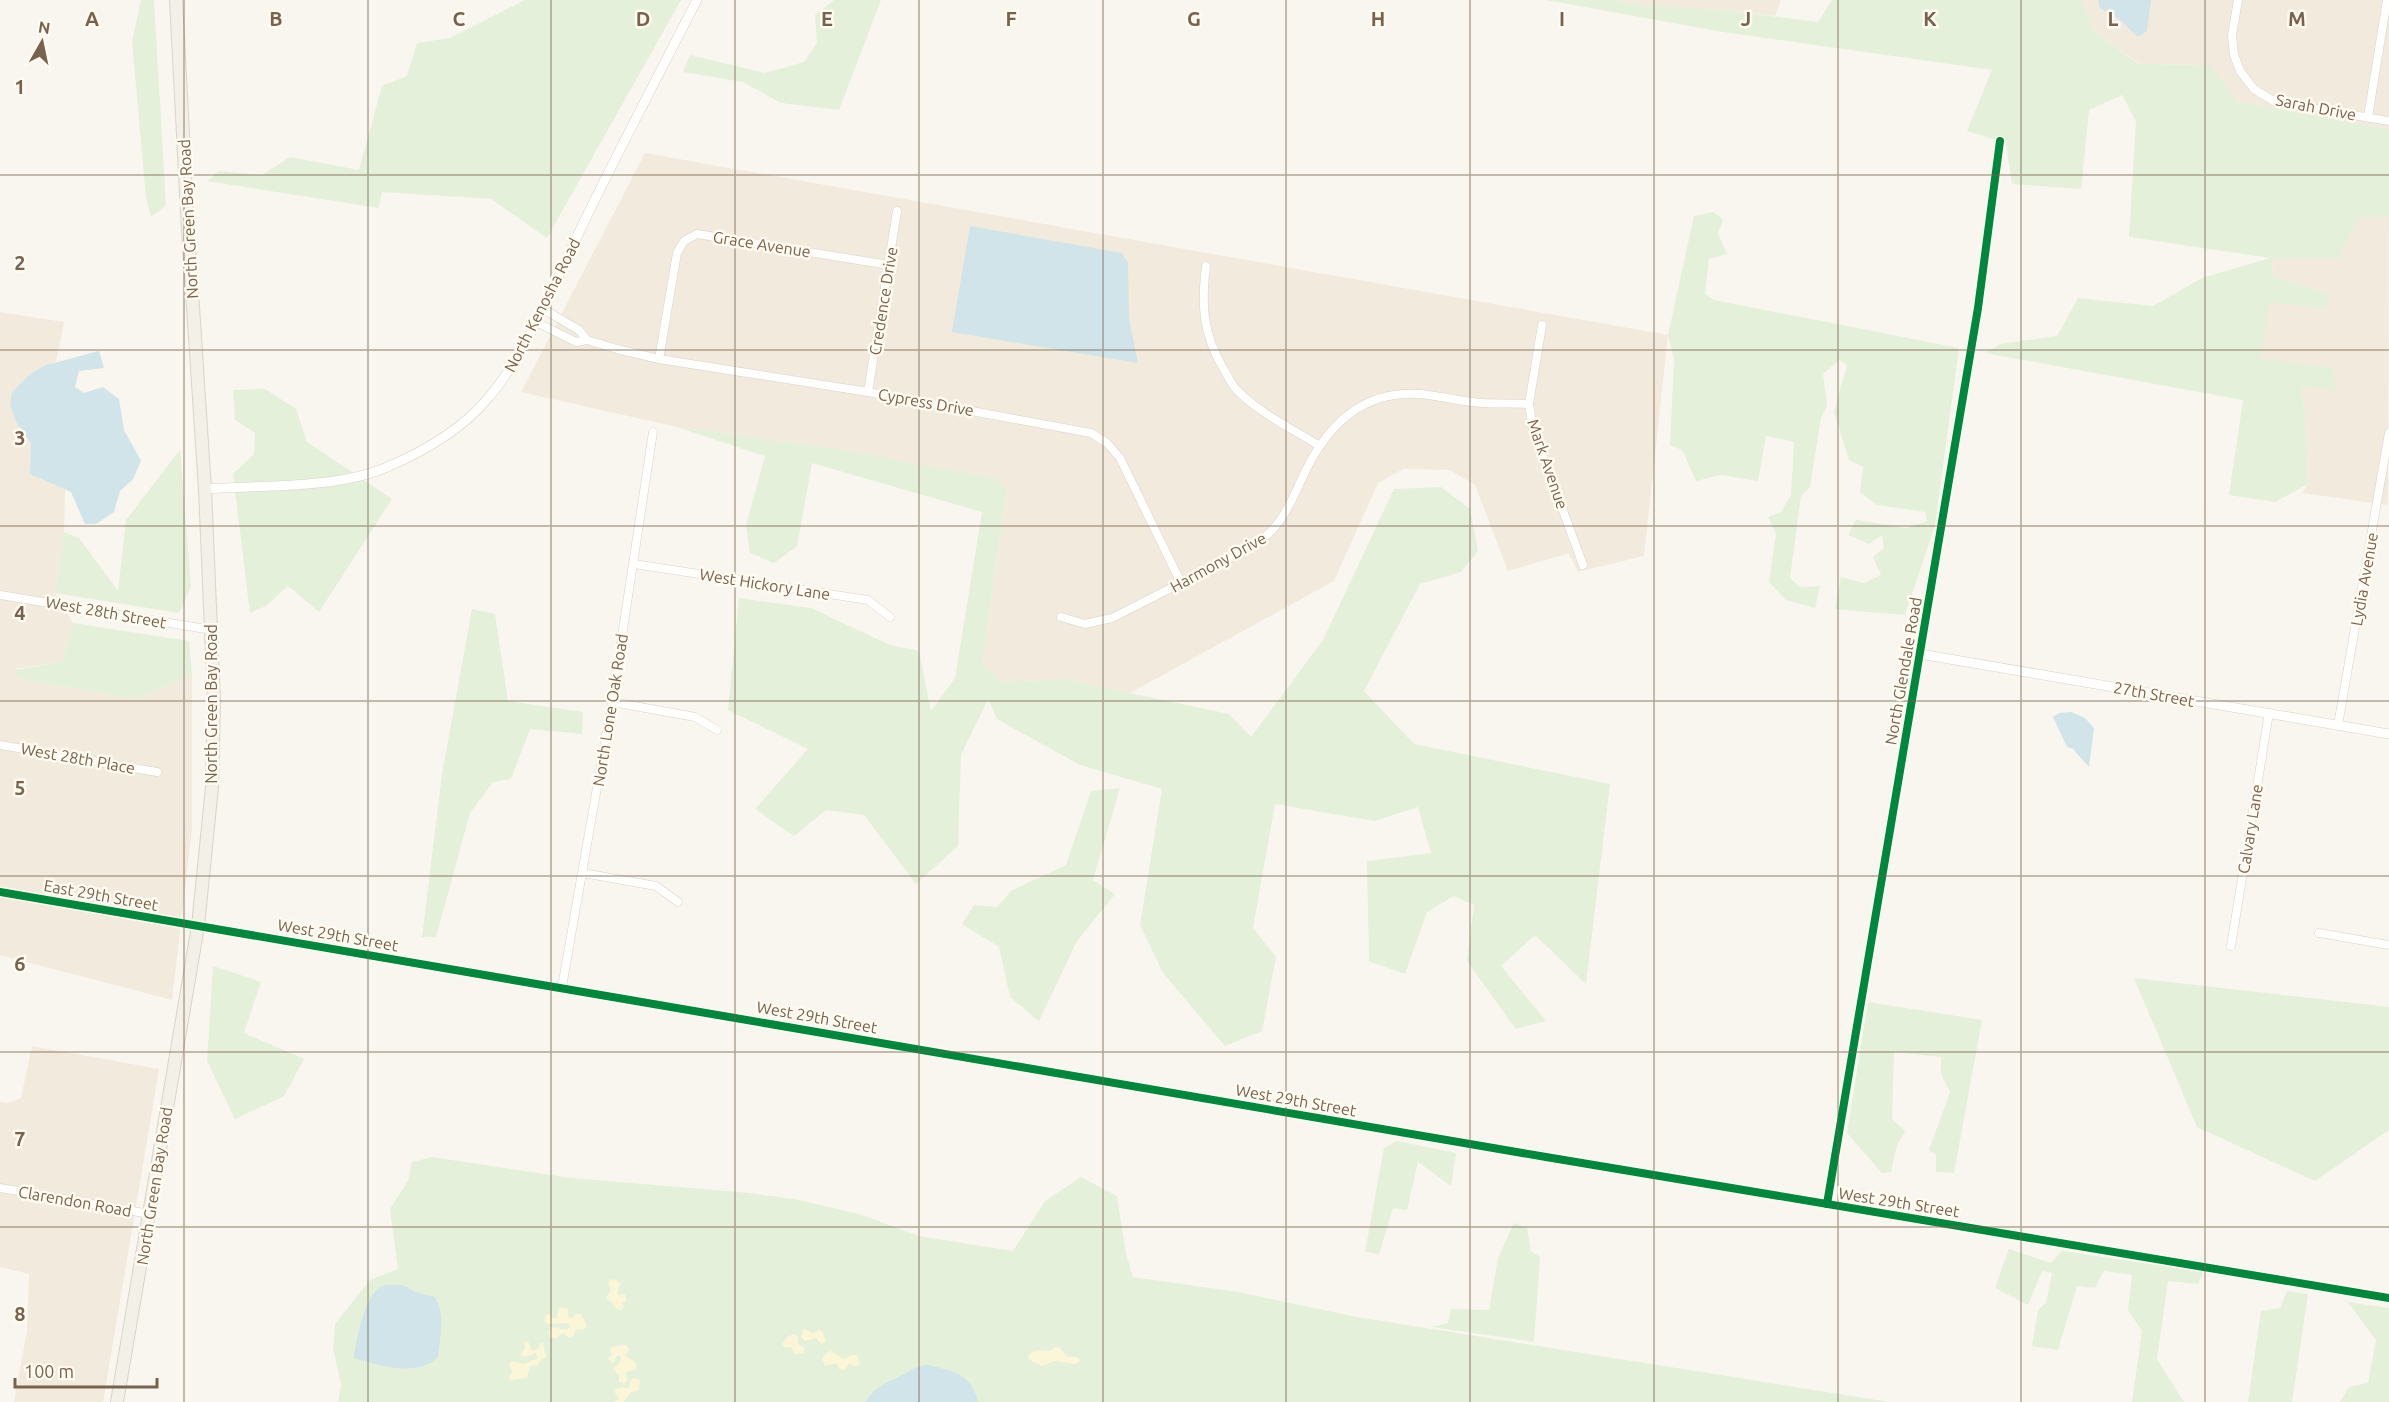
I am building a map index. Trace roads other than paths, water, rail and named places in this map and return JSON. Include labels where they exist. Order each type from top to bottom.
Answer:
[{"type":"main road","name":"North Green Bay Road","points":[[117,1402],[198,926],[212,787],[214,701],[206,489],[188,231],[176,0]]},
{"type":"street","name":"North Kenosha Road","points":[[206,489],[336,481],[362,476],[411,456],[443,438],[488,399],[507,374],[543,309],[697,0]]},
{"type":"street","name":"Sarah Drive","points":[[2238,0],[2232,35],[2234,55],[2240,71],[2254,89],[2275,102],[2389,121]]},
{"type":"street","points":[[2368,117],[2387,0]]},
{"type":"street","name":"North Glendale Road","points":[[1827,1204],[1978,308],[2000,141]]},
{"type":"street","name":"Credence Drive","points":[[868,392],[897,211]]},
{"type":"street","name":"Grace Avenue","points":[[659,358],[677,253],[684,241],[697,234],[889,265]]},
{"type":"street","points":[[1206,266],[1202,296],[1206,326],[1215,354],[1235,387],[1260,409],[1318,445]]},
{"type":"street","name":"Cypress Drive","points":[[543,309],[579,330],[587,340]]},
{"type":"street","name":"Cypress Drive","points":[[536,322],[576,342],[587,340],[659,358],[868,392],[1091,433],[1107,443],[1120,458],[1181,583]]},
{"type":"street","name":"Mark Avenue","points":[[1542,325],[1529,404],[1533,429],[1583,565]]},
{"type":"street","name":"Harmony Drive","points":[[1061,617],[1085,624],[1112,618],[1252,547],[1269,536],[1285,512],[1318,445],[1331,429],[1365,403],[1389,396],[1418,394],[1483,403],[1529,404]]},
{"type":"street","name":"North Lone Oak Road","points":[[562,987],[612,702],[653,432]]},
{"type":"street","name":"Lydia Avenue","points":[[2338,725],[2389,433]]},
{"type":"street","name":"West Hickory Lane","points":[[634,564],[868,600],[890,617]]},
{"type":"street","name":"West 28th Street","points":[[0,595],[212,630]]},
{"type":"street","name":"27th Street","points":[[1920,654],[2389,734]]},
{"type":"street","points":[[612,702],[695,717],[717,730]]},
{"type":"street","name":"Calvary Lane","points":[[2231,945],[2269,713]]},
{"type":"street","name":"West 28th Place","points":[[0,745],[157,772]]},
{"type":"street","points":[[583,873],[656,886],[678,902]]},
{"type":"street","name":"East 29th Street","points":[[0,892],[198,926]]},
{"type":"street","name":"West 29th Street","points":[[198,926],[2389,1298]]},
{"type":"street","points":[[2319,933],[2389,945]]},
{"type":"street","name":"Clarendon Road","points":[[0,1188],[150,1214]]}]
